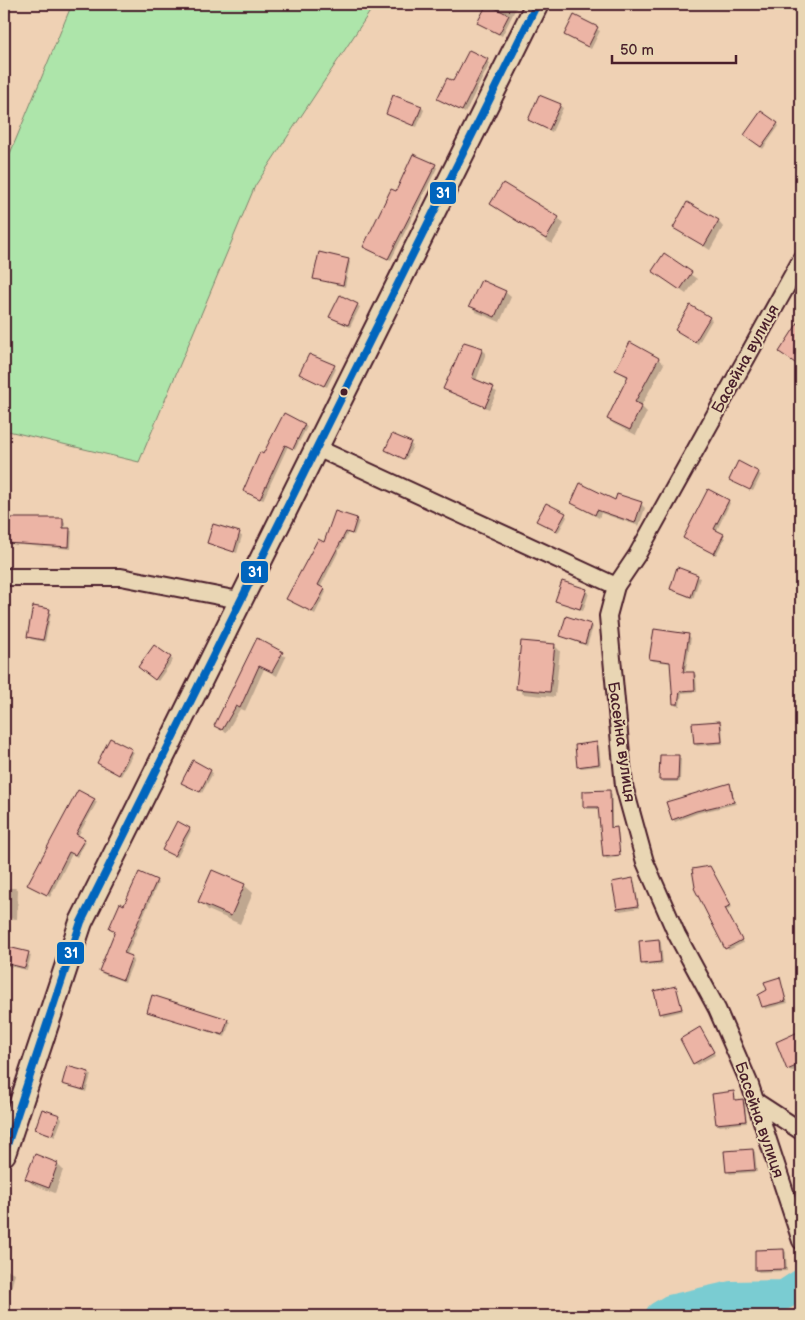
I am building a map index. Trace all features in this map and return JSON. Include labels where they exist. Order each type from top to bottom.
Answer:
[{"type":"main road","points":[[4,1154],[81,922],[239,600],[317,448],[537,4]]},
{"type":"street","name":"Басейна вулиця","points":[[801,260],[637,555],[616,586],[608,616],[608,633],[627,796],[645,862],[677,935],[717,1009],[755,1101],[801,1241]]},
{"type":"street","points":[[317,448],[616,586]]},
{"type":"street","points":[[4,577],[121,577],[239,600]]},
{"type":"street","points":[[755,1101],[801,1131]]},
{"type":"green space","points":[[72,4],[375,4],[255,186],[139,462],[4,430],[4,168]]},
{"type":"building","points":[[487,4],[509,15],[499,34],[477,23]]},
{"type":"building","points":[[574,15],[598,27],[588,47],[564,35]]},
{"type":"building","points":[[469,50],[488,59],[462,111],[437,99],[447,78],[453,81]]},
{"type":"building","points":[[393,95],[422,106],[414,126],[386,114]]},
{"type":"building","points":[[539,95],[561,104],[549,130],[528,120]]},
{"type":"building","points":[[761,111],[778,123],[761,147],[744,135]]},
{"type":"building","points":[[413,154],[436,164],[388,259],[363,247],[391,189],[396,191]]},
{"type":"building","points":[[503,183],[559,217],[546,239],[490,204]]},
{"type":"building","points":[[687,202],[719,220],[704,246],[673,228]]},
{"type":"building","points":[[319,252],[349,259],[343,285],[313,279]]},
{"type":"building","points":[[664,253],[692,272],[680,290],[652,271]]},
{"type":"building","points":[[481,280],[506,291],[495,317],[469,306]]},
{"type":"building","points":[[340,295],[358,304],[348,325],[329,317]]},
{"type":"building","points":[[690,305],[710,317],[695,342],[675,330]]},
{"type":"building","points":[[801,318],[801,367],[779,352]]},
{"type":"building","points":[[464,342],[483,348],[472,378],[494,387],[485,407],[443,389]]},
{"type":"building","points":[[630,342],[659,358],[635,402],[642,405],[630,430],[607,419],[628,376],[615,370]]},
{"type":"building","points":[[309,354],[335,365],[324,386],[299,374]]},
{"type":"building","points":[[284,413],[305,424],[293,449],[285,445],[260,499],[243,491],[260,452],[263,454]]},
{"type":"building","points":[[392,434],[411,442],[404,459],[385,450]]},
{"type":"building","points":[[738,461],[759,472],[750,490],[729,480]]},
{"type":"building","points":[[580,483],[615,500],[617,494],[642,502],[635,523],[597,510],[595,515],[571,503]]},
{"type":"building","points":[[708,489],[729,500],[714,529],[724,534],[714,554],[683,538]]},
{"type":"building","points":[[546,503],[566,513],[556,531],[536,521]]},
{"type":"building","points":[[335,511],[357,518],[352,534],[346,532],[318,585],[325,589],[312,612],[286,599],[318,539],[324,542]]},
{"type":"building","points":[[6,518],[63,518],[63,528],[70,528],[69,547],[5,543]]},
{"type":"building","points":[[213,524],[240,532],[234,552],[207,543]]},
{"type":"building","points":[[677,567],[698,575],[691,597],[670,589]]},
{"type":"building","points":[[562,581],[587,589],[580,609],[555,601]]},
{"type":"building","points":[[33,606],[50,609],[43,640],[27,637]]},
{"type":"building","points":[[566,616],[591,624],[585,644],[560,636]]},
{"type":"building","points":[[654,629],[689,634],[683,672],[694,672],[695,690],[680,691],[678,704],[673,704],[670,662],[649,659]]},
{"type":"building","points":[[257,638],[283,652],[272,672],[259,666],[240,708],[236,706],[222,730],[214,726]]},
{"type":"building","points":[[521,641],[555,644],[550,692],[516,689]]},
{"type":"building","points":[[154,645],[171,657],[155,680],[138,667]]},
{"type":"building","points":[[720,721],[722,742],[694,744],[692,723]]},
{"type":"building","points":[[110,738],[132,749],[119,775],[97,763]]},
{"type":"building","points":[[597,742],[599,764],[577,767],[575,745]]},
{"type":"building","points":[[660,755],[679,755],[678,780],[659,780]]},
{"type":"building","points":[[193,760],[211,770],[200,792],[181,783]]},
{"type":"building","points":[[730,783],[734,802],[696,811],[672,820],[666,802]]},
{"type":"building","points":[[78,790],[95,799],[76,834],[85,839],[75,855],[69,852],[47,895],[27,885]]},
{"type":"building","points":[[610,790],[611,828],[617,827],[620,855],[603,857],[598,807],[583,807],[583,791]]},
{"type":"building","points":[[177,821],[190,828],[174,856],[162,850]]},
{"type":"building","points":[[710,866],[731,905],[725,908],[742,940],[725,949],[694,888],[692,869]]},
{"type":"building","points":[[212,870],[245,884],[231,916],[198,902]]},
{"type":"building","points":[[139,872],[157,880],[124,953],[132,956],[123,980],[99,971],[115,931],[109,928],[120,903],[124,905]]},
{"type":"building","points":[[633,878],[638,906],[617,909],[612,882]]},
{"type":"building","points":[[659,939],[661,962],[641,964],[639,941]]},
{"type":"building","points":[[4,946],[29,952],[25,968],[4,963]]},
{"type":"building","points":[[780,977],[786,1001],[762,1007],[758,995],[767,990],[764,982]]},
{"type":"building","points":[[676,986],[682,1009],[659,1014],[654,991]]},
{"type":"building","points":[[152,995],[228,1019],[223,1035],[147,1012]]},
{"type":"building","points":[[700,1027],[714,1052],[693,1064],[680,1039]]},
{"type":"building","points":[[798,1032],[801,1041],[801,1064],[787,1070],[776,1042]]},
{"type":"building","points":[[67,1066],[89,1072],[84,1090],[62,1084]]},
{"type":"building","points":[[734,1091],[735,1100],[743,1099],[746,1121],[716,1124],[712,1094]]},
{"type":"building","points":[[42,1109],[60,1115],[52,1135],[35,1129]]},
{"type":"building","points":[[753,1149],[755,1170],[726,1172],[724,1151]]},
{"type":"building","points":[[35,1154],[58,1163],[49,1188],[25,1179]]},
{"type":"building","points":[[784,1249],[785,1269],[755,1270],[755,1250]]},
{"type":"waterway","points":[[660,1316],[670,1310],[732,1296],[784,1295],[801,1284]]},
{"type":"transit line","name":"31","points":[[4,1154],[81,922],[537,4]]}]
